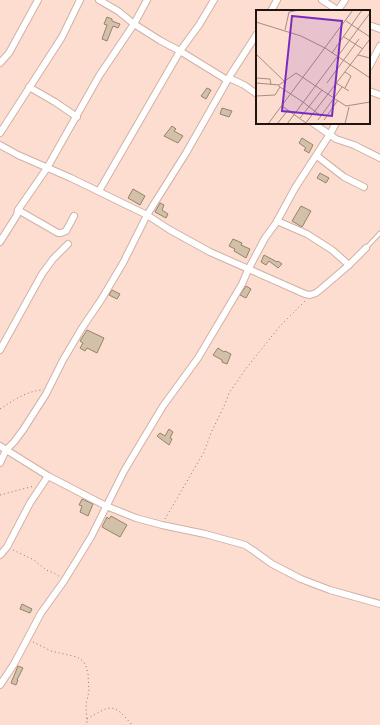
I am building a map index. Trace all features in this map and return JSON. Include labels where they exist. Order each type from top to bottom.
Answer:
[{"type":"street","points":[[0,64],[9,53],[38,0]]},
{"type":"street","points":[[0,133],[62,37],[80,0]]},
{"type":"street","points":[[99,0],[118,11],[134,24],[161,41],[228,79],[244,85],[256,93]]},
{"type":"street","points":[[0,242],[17,215],[18,210],[47,168],[99,76],[134,24],[148,0]]},
{"type":"street","points":[[98,191],[180,51],[199,25],[214,0]]},
{"type":"street","points":[[272,10],[277,0]]},
{"type":"street","points":[[322,0],[337,10]]},
{"type":"street","points":[[339,10],[345,0]]},
{"type":"street","points":[[370,25],[380,29]]},
{"type":"street","points":[[0,463],[6,450],[23,430],[48,389],[82,328],[123,263],[147,215],[186,153],[228,79],[256,36]]},
{"type":"street","points":[[370,65],[380,46]]},
{"type":"street","points":[[29,87],[77,117]]},
{"type":"street","points":[[370,91],[380,96]]},
{"type":"street","points":[[315,124],[336,139],[354,145],[380,158]]},
{"type":"street","points":[[0,686],[14,664],[41,613],[64,581],[91,537],[124,471],[163,406],[198,358],[236,295],[265,238],[277,221],[335,124]]},
{"type":"street","points":[[0,146],[147,215],[170,230],[210,252],[301,293],[310,295],[316,293],[349,265],[366,248]]},
{"type":"street","points":[[317,156],[340,174],[364,187]]},
{"type":"street","points":[[18,210],[58,233],[66,231],[74,216]]},
{"type":"street","points":[[277,221],[307,234],[332,250],[349,265]]},
{"type":"street","points":[[0,350],[42,274],[53,259],[68,244]]},
{"type":"street","points":[[0,446],[48,476],[106,506],[136,518],[245,545],[272,564],[301,580],[380,604]]},
{"type":"street","points":[[0,555],[7,547],[30,503],[48,476]]},
{"type":"lane","points":[[366,248],[380,233]]},
{"type":"path","points":[[162,525],[204,452],[229,394],[248,366],[276,332],[310,295]]},
{"type":"path","points":[[0,409],[27,393],[48,389]]},
{"type":"path","points":[[0,495],[44,482]]},
{"type":"path","points":[[7,547],[34,560],[43,568],[54,573],[64,581]]},
{"type":"path","points":[[27,639],[51,651],[77,657],[83,661],[88,674],[89,691],[86,704],[87,725]]},
{"type":"path","points":[[87,719],[105,709],[112,708],[117,709],[132,725]]},
{"type":"building","points":[[107,17],[120,24],[118,28],[113,26],[107,41],[102,39],[107,25],[104,24]]},
{"type":"building","points":[[207,88],[211,90],[206,99],[201,96]]},
{"type":"building","points":[[222,108],[232,111],[229,117],[220,114]]},
{"type":"building","points":[[172,126],[176,129],[174,131],[183,136],[178,143],[164,136]]},
{"type":"building","points":[[302,138],[313,145],[309,153],[304,150],[306,148],[299,143]]},
{"type":"building","points":[[320,173],[329,178],[326,183],[317,178]]},
{"type":"building","points":[[133,189],[145,196],[140,205],[128,198]]},
{"type":"building","points":[[160,203],[164,205],[162,210],[168,214],[166,218],[155,212]]},
{"type":"building","points":[[301,206],[311,211],[302,227],[292,221]]},
{"type":"building","points":[[233,239],[250,249],[246,258],[234,251],[235,249],[229,246]]},
{"type":"building","points":[[264,255],[282,264],[278,268],[269,261],[266,265],[261,262]]},
{"type":"building","points":[[246,286],[251,289],[246,298],[240,295]]},
{"type":"building","points":[[112,290],[120,294],[117,299],[109,295]]},
{"type":"building","points":[[87,330],[104,338],[97,353],[87,348],[85,351],[80,348],[83,343],[80,341]]},
{"type":"building","points":[[218,348],[231,354],[227,364],[213,355]]},
{"type":"building","points":[[169,429],[173,432],[169,445],[157,436],[160,433],[165,436]]},
{"type":"building","points":[[82,499],[93,504],[88,516],[80,512],[82,506],[79,505]]},
{"type":"building","points":[[111,516],[127,525],[120,537],[102,527],[107,517],[109,519]]},
{"type":"building","points":[[22,604],[32,609],[30,613],[20,609]]},
{"type":"building","points":[[18,666],[23,668],[16,685],[11,683]]}]
